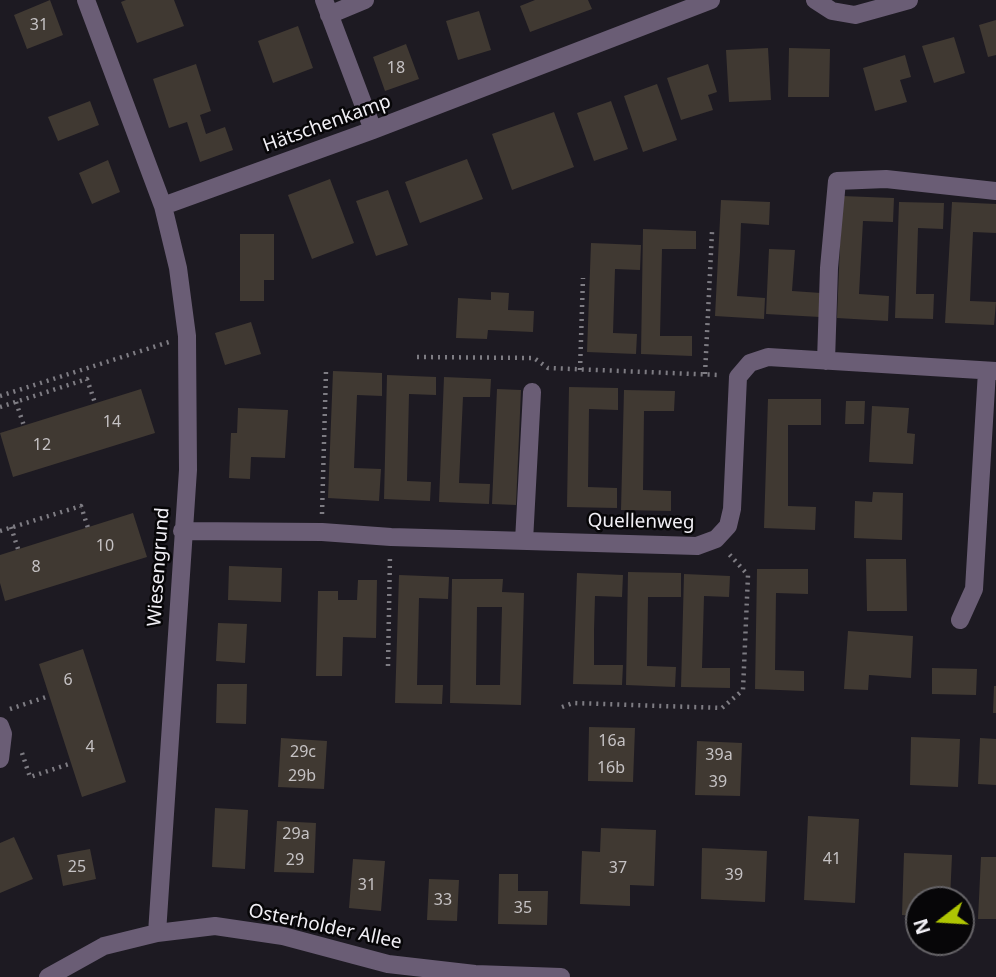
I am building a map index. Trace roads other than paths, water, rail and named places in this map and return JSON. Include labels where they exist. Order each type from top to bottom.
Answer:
[{"type":"street","points":[[86,0],[163,206]]},
{"type":"street","points":[[365,0],[327,7],[373,130]]},
{"type":"street","name":"Hätschenkamp","points":[[163,206],[373,130],[711,0]]},
{"type":"street","points":[[815,0],[832,11],[855,15],[909,0]]},
{"type":"street","points":[[960,620],[974,589],[992,371],[826,361],[829,268],[836,181],[886,179],[996,191]]},
{"type":"street","name":"Wiesengrund","points":[[157,933],[188,470],[187,336],[178,268],[163,206]]},
{"type":"street","name":"Quellenweg","points":[[182,531],[322,532],[391,537],[697,546],[716,539],[728,526],[733,509],[738,377],[750,363],[768,357],[826,361]]},
{"type":"street","points":[[524,541],[532,392]]},
{"type":"street","points":[[0,758],[6,723]]},
{"type":"street","name":"Osterholder Allee","points":[[48,977],[104,946],[157,933],[215,926],[283,936],[388,964],[475,974],[561,977]]}]
